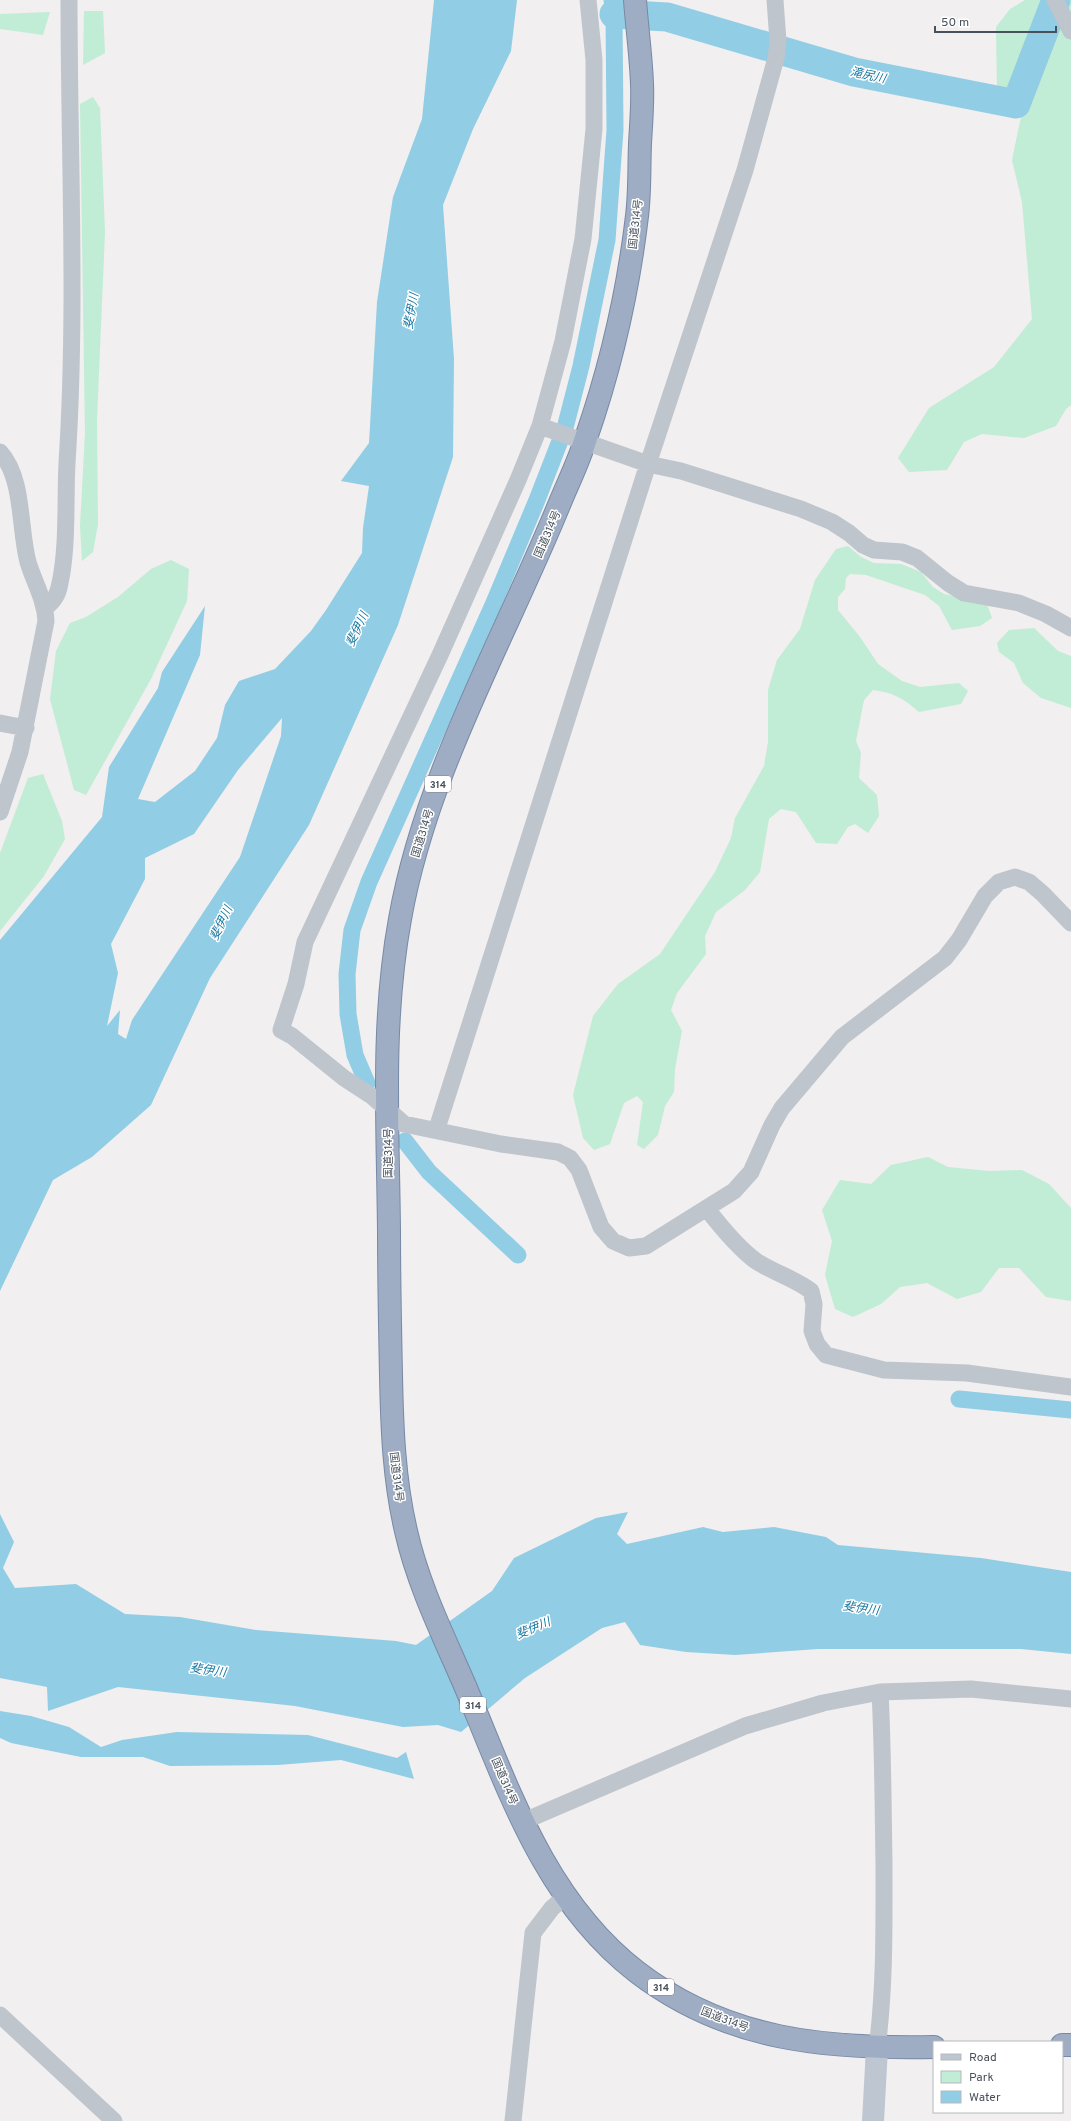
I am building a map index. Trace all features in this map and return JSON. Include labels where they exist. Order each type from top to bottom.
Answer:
[{"type":"highway","name":"国道314号","points":[[635,0],[642,84],[638,212],[616,341],[585,442],[540,552],[456,740],[432,799],[412,865],[400,915],[393,962],[388,1026],[391,1391],[396,1476],[407,1535],[427,1595],[520,1818],[565,1898],[595,1933],[638,1973],[690,2006],[741,2027],[785,2038],[838,2046],[877,2048],[933,2047]]},
{"type":"main road","points":[[872,2121],[877,2048]]},
{"type":"street","points":[[45,608],[56,599],[60,582],[65,542],[65,502],[70,411],[73,277],[69,0]]},
{"type":"street","points":[[588,0],[594,60],[594,129],[583,239],[563,341],[540,426],[466,597],[305,942],[296,984],[281,1030],[292,1036],[344,1078],[373,1097],[388,1112],[404,1124],[501,1144],[558,1152],[570,1158],[579,1170],[602,1227],[613,1241],[629,1248],[646,1246],[734,1191],[751,1172],[772,1125],[782,1108],[842,1037],[945,958],[959,940],[985,896],[999,882],[1015,877],[1029,882],[1071,923]]},
{"type":"street","points":[[438,1131],[439,1122],[648,464],[745,170],[776,58],[778,41],[775,0]]},
{"type":"street","points":[[1055,0],[1071,31]]},
{"type":"street","points":[[540,426],[648,464],[681,471],[801,509],[832,522],[863,546],[874,550],[902,552],[918,558],[948,583],[964,593],[1019,603],[1046,614],[1071,628]]},
{"type":"street","points":[[0,452],[6,459],[14,476],[28,562],[45,608],[46,621],[33,682],[26,728],[14,775],[0,812]]},
{"type":"street","points":[[0,723],[26,728]]},
{"type":"street","points":[[707,1209],[746,1253],[757,1262],[801,1284],[811,1291],[814,1304],[812,1331],[817,1344],[826,1355],[884,1370],[967,1373],[1071,1387]]},
{"type":"street","points":[[520,1818],[745,1726],[823,1703],[880,1692],[971,1690],[1071,1699]]},
{"type":"street","points":[[877,2048],[883,2001],[884,1933],[883,1745],[880,1692]]},
{"type":"street","points":[[513,2121],[534,1932],[552,1908],[565,1898]]},
{"type":"street","points":[[0,2016],[114,2121]]},
{"type":"green space","points":[[1025,0],[1071,0],[1071,405],[1066,409],[1056,426],[1024,438],[982,434],[964,442],[947,470],[909,472],[898,458],[929,408],[994,367],[1032,319],[1022,202],[1012,160],[1023,107],[997,87],[996,27],[1010,9]]},
{"type":"green space","points":[[84,11],[103,11],[105,53],[83,65]]},
{"type":"green space","points":[[50,12],[43,35],[0,29],[0,14]]},
{"type":"green space","points":[[93,97],[100,108],[105,232],[97,420],[98,524],[93,552],[82,561],[80,526],[85,433],[80,104]]},
{"type":"green space","points":[[848,546],[861,557],[874,563],[901,564],[921,572],[933,587],[944,594],[987,604],[992,618],[980,626],[952,630],[939,606],[925,595],[866,575],[850,574],[846,578],[845,589],[838,597],[838,610],[860,637],[878,664],[902,681],[920,687],[959,683],[968,691],[961,704],[919,712],[898,697],[880,691],[873,690],[864,700],[856,741],[861,753],[859,778],[877,795],[879,816],[868,833],[855,824],[848,827],[837,844],[816,843],[796,812],[781,809],[769,819],[760,872],[745,890],[716,912],[705,936],[706,954],[677,993],[671,1010],[682,1031],[675,1069],[674,1092],[665,1106],[658,1135],[644,1149],[637,1145],[643,1102],[637,1096],[624,1103],[610,1144],[594,1150],[583,1138],[573,1095],[593,1016],[618,984],[660,954],[715,872],[731,838],[735,818],[764,766],[768,742],[768,690],[777,660],[800,629],[815,580],[836,549]]},
{"type":"green space","points":[[171,560],[189,569],[187,601],[151,679],[86,795],[74,790],[50,699],[56,651],[70,623],[86,617],[118,597],[151,569]]},
{"type":"green space","points":[[1034,628],[1058,651],[1071,656],[1071,708],[1041,698],[1023,683],[1014,663],[999,652],[997,643],[1009,630]]},
{"type":"green space","points":[[43,774],[62,821],[65,839],[44,876],[0,931],[0,853],[28,778]]},
{"type":"green space","points":[[928,1157],[948,1167],[989,1171],[1022,1170],[1049,1184],[1071,1208],[1071,1301],[1046,1297],[1019,1268],[999,1268],[981,1292],[957,1299],[927,1283],[900,1287],[881,1304],[853,1317],[835,1309],[825,1275],[832,1241],[822,1210],[840,1180],[871,1184],[891,1165]]},
{"type":"water","name":"斐伊川","points":[[434,0],[517,0],[511,51],[473,129],[443,205],[454,359],[453,457],[398,625],[309,825],[210,978],[151,1105],[92,1157],[53,1180],[0,1291],[0,940],[102,817],[109,767],[158,688],[162,672],[205,606],[200,655],[138,799],[155,802],[195,771],[217,738],[225,705],[239,681],[275,669],[311,631],[362,553],[363,528],[369,486],[341,481],[369,443],[377,302],[393,197],[422,119]],"holes":[[[282,718],[281,736],[240,857],[132,1020],[126,1039],[118,1034],[120,1010],[107,1026],[118,973],[111,944],[145,879],[145,858],[194,834],[238,770]]]},
{"type":"water","name":"斐伊川","points":[[628,1512],[617,1534],[627,1544],[703,1527],[723,1532],[774,1527],[826,1537],[838,1545],[981,1558],[1071,1572],[1071,1654],[1021,1649],[818,1649],[735,1655],[686,1652],[640,1645],[625,1622],[602,1628],[525,1678],[461,1732],[438,1725],[403,1727],[295,1706],[118,1687],[48,1711],[47,1687],[0,1678],[0,1514],[14,1542],[3,1568],[15,1588],[76,1584],[125,1614],[180,1617],[256,1630],[396,1641],[416,1645],[492,1591],[514,1558],[596,1518]]},
{"type":"water","points":[[0,1711],[31,1716],[69,1727],[101,1747],[122,1740],[177,1732],[308,1735],[397,1758],[406,1752],[414,1779],[341,1760],[278,1765],[170,1766],[143,1757],[81,1757],[11,1743],[0,1738]]},
{"type":"waterway","points":[[367,1083],[355,1055],[348,1014],[347,974],[352,930],[369,882],[493,605],[537,500],[565,428],[581,366],[607,240],[615,130],[614,14],[612,0]]},
{"type":"waterway","name":"滝尻川","points":[[614,14],[667,17],[854,72],[1016,104],[1056,0]]},
{"type":"waterway","points":[[405,1141],[429,1172],[518,1255]]},
{"type":"waterway","points":[[959,1399],[1071,1410]]}]
